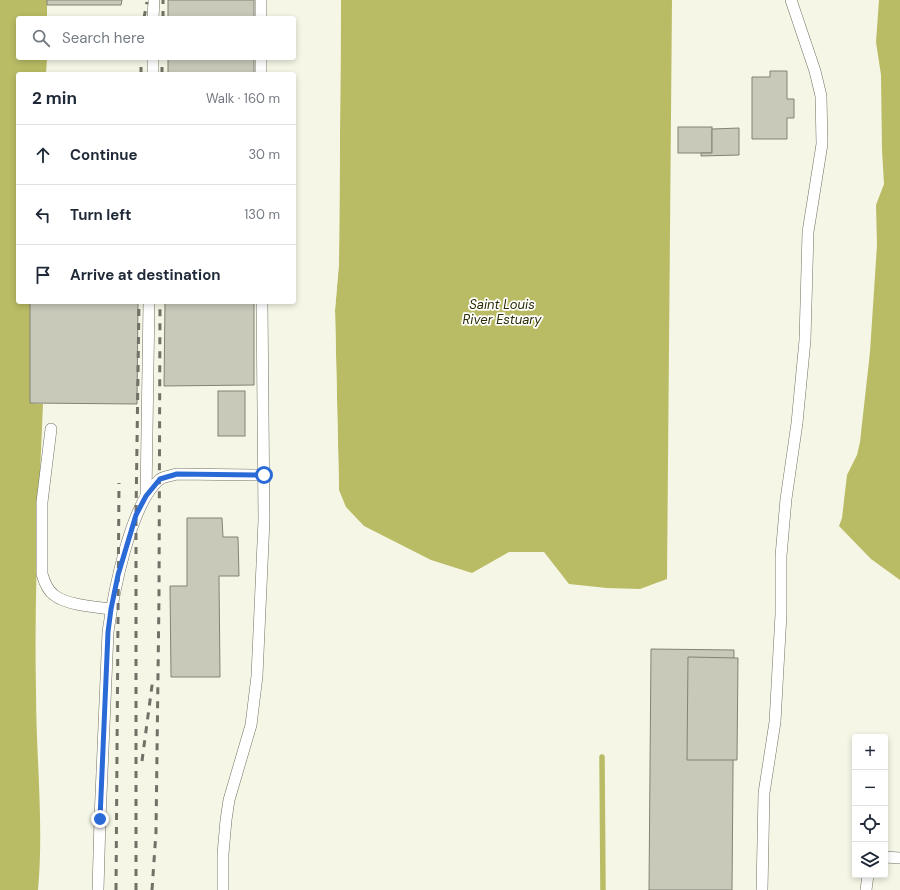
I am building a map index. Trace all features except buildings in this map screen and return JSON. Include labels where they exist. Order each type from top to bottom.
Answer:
[{"type":"lane","points":[[154,0],[154,16]]},
{"type":"lane","points":[[261,0],[261,16]]},
{"type":"lane","points":[[762,890],[764,793],[775,722],[781,614],[781,556],[786,499],[797,423],[804,340],[808,232],[822,144],[821,96],[815,71],[791,0]]},
{"type":"lane","points":[[153,60],[153,72]]},
{"type":"lane","points":[[261,60],[261,72]]},
{"type":"lane","points":[[146,496],[149,304]]},
{"type":"lane","points":[[224,890],[224,854],[229,800],[250,725],[257,676],[264,520],[262,304]]},
{"type":"lane","points":[[51,428],[42,502],[42,574],[44,581],[53,595],[61,599],[111,609]]},
{"type":"lane","points":[[98,890],[108,640],[111,609],[118,575],[134,523],[146,496],[160,479],[177,474],[264,475]]},
{"type":"lane","points":[[888,857],[900,858]]},
{"type":"lane","points":[[866,890],[868,878]]},
{"type":"water","points":[[0,0],[47,0],[47,16],[16,16],[16,60],[47,60],[46,72],[16,72],[16,304],[30,304],[30,403],[43,404],[37,547],[36,619],[36,716],[40,865],[38,890],[0,890]]},
{"type":"water","name":"Saint Louis River Estuary","points":[[341,0],[672,0],[667,579],[640,589],[607,588],[569,584],[544,552],[509,552],[472,573],[431,560],[364,526],[346,507],[339,490],[335,310],[339,263]]},
{"type":"water","points":[[879,0],[900,0],[900,580],[871,559],[839,526],[842,518],[847,475],[857,455],[860,442],[870,352],[877,245],[876,205],[884,184],[881,75],[876,42]]},
{"type":"pier","points":[[339,0],[341,0],[339,263],[335,310],[339,490],[337,490],[333,310],[337,263]]},
{"type":"waterway","points":[[602,757],[603,890]]},
{"type":"railway","points":[[163,0],[163,16]]},
{"type":"railway","points":[[144,16],[147,2]]},
{"type":"railway","points":[[141,60],[141,72]]},
{"type":"railway","points":[[162,60],[162,72]]},
{"type":"railway","points":[[136,890],[136,515],[139,304]]},
{"type":"railway","points":[[152,890],[156,832],[159,596],[160,304]]},
{"type":"railway","points":[[116,890],[119,483]]},
{"type":"railway","points":[[142,761],[153,678]]},
{"type":"route","points":[[100,819],[108,632],[118,575],[136,515],[146,496],[160,479],[166,477],[177,474],[264,475]]}]
